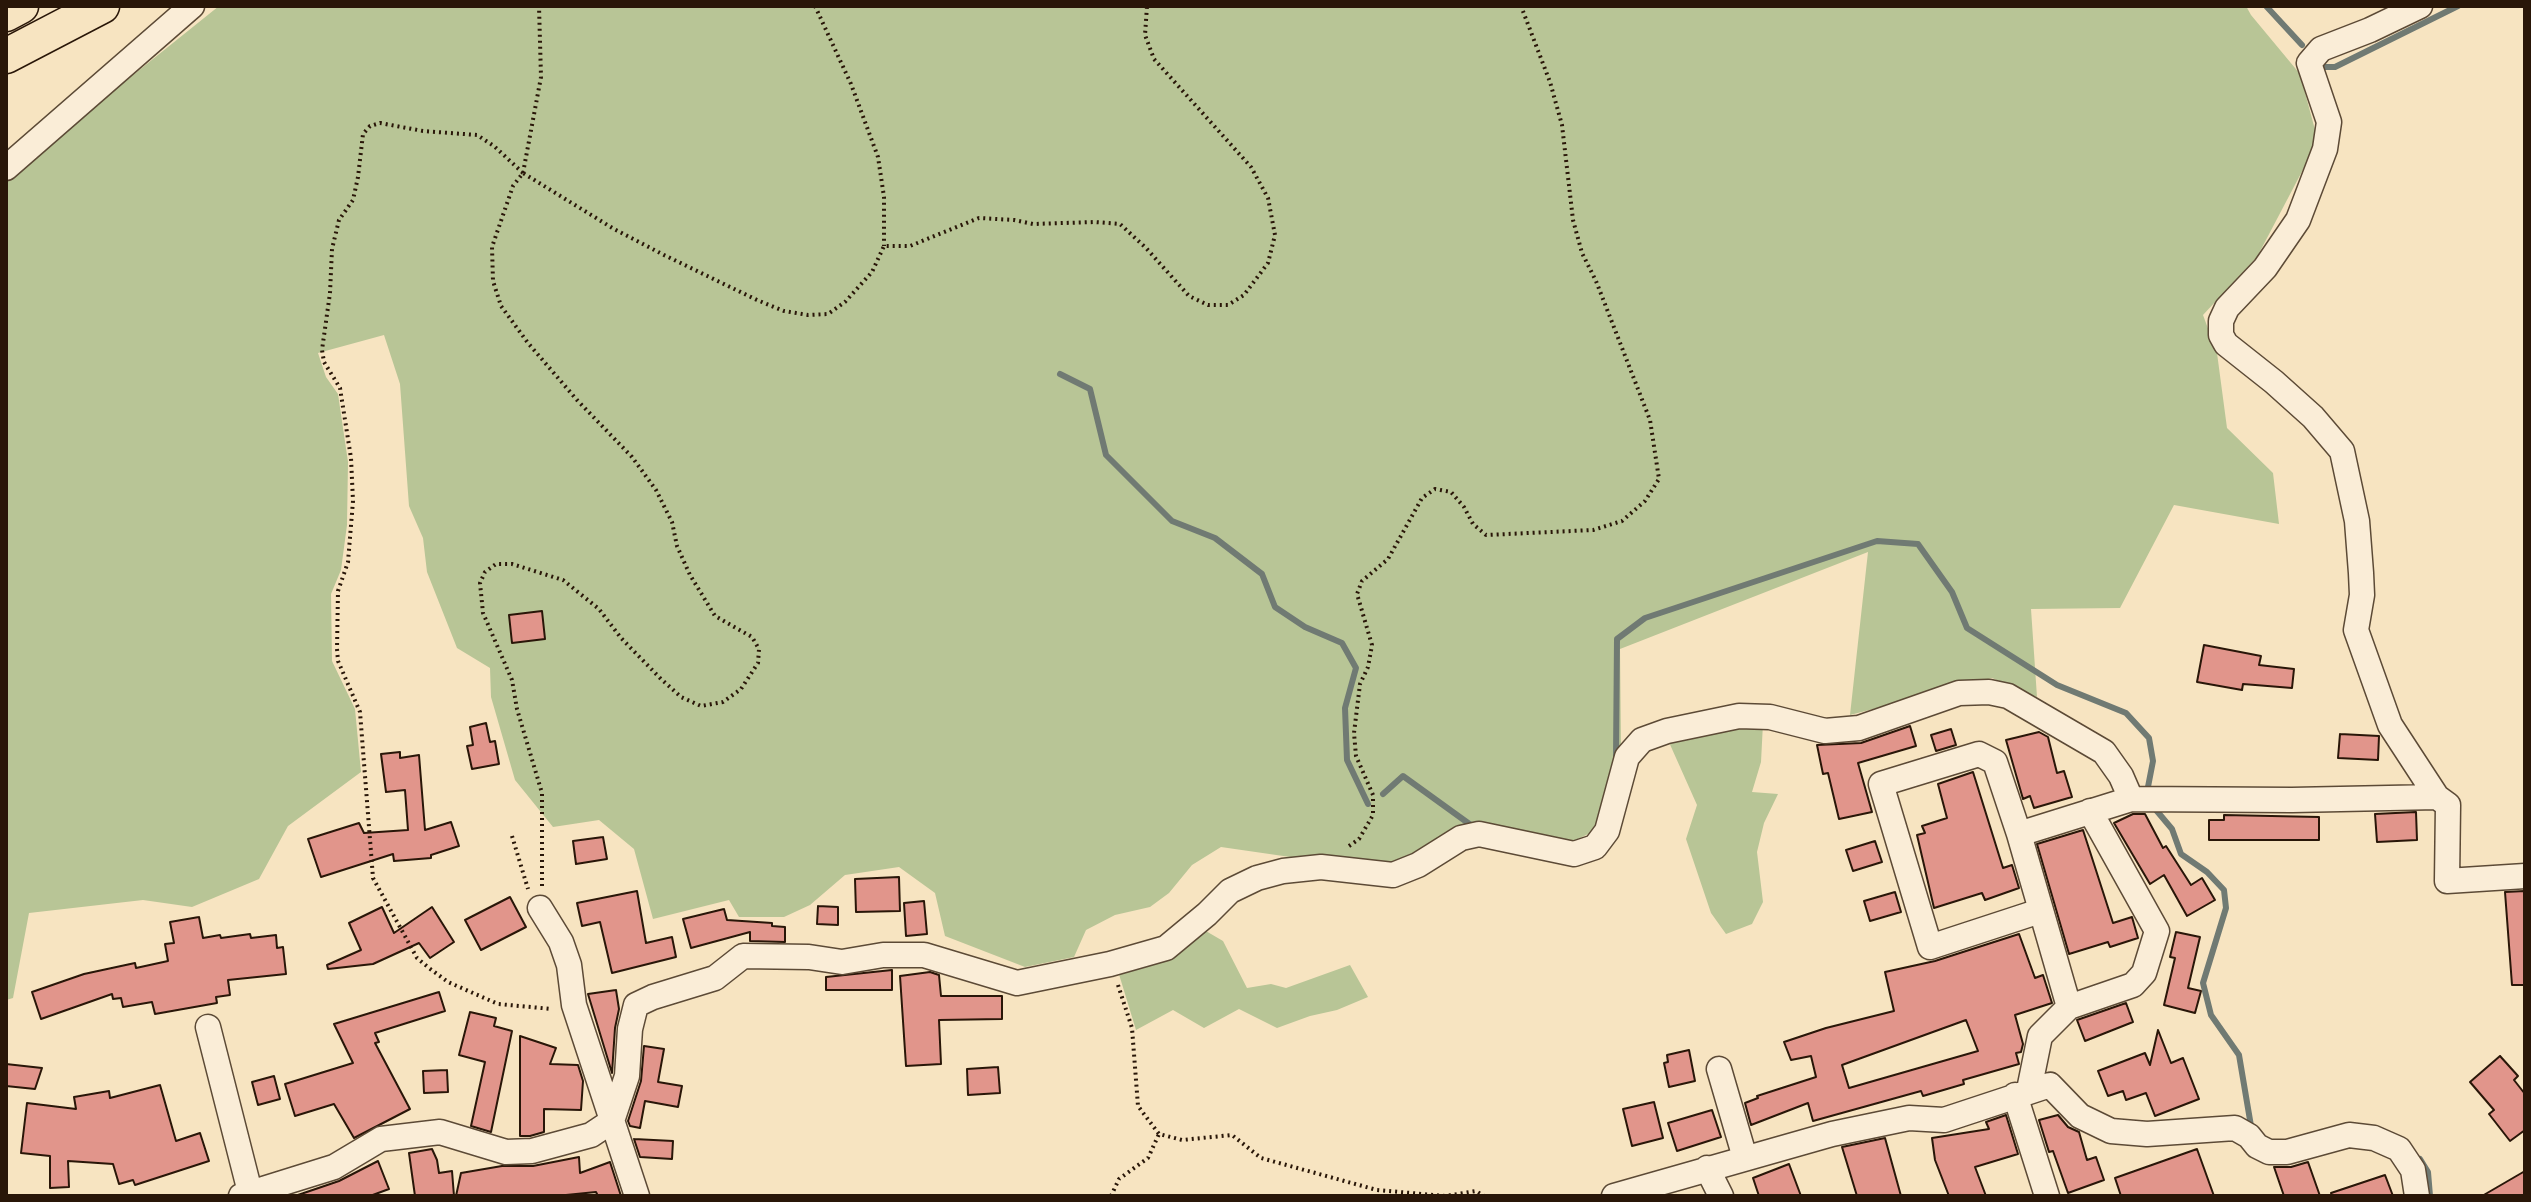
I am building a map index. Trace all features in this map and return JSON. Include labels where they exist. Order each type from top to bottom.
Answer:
[{"type":"highway","points":[[6,14],[21,6]]},
{"type":"highway","points":[[6,56],[102,6]]},
{"type":"street","points":[[6,168],[192,6]]},
{"type":"street","points":[[2420,6],[2321,49],[2309,63],[2329,122],[2325,149],[2298,220],[2265,268],[2227,308],[2221,321],[2221,335],[2226,344],[2313,417],[2342,451],[2357,521],[2362,595],[2356,630],[2390,725],[2437,797],[2448,805],[2447,881],[2525,876]]},
{"type":"street","points":[[208,1027],[246,1194],[334,1167],[381,1139],[440,1132],[506,1152],[519,1152],[591,1135],[612,1121],[627,1076],[630,1029],[636,1005],[715,978],[743,956],[809,957],[842,962],[883,955],[924,955],[1017,983],[1110,964],[1166,948],[1230,891],[1257,878],[1321,867],[1393,875],[1418,865],[1461,838],[1479,834],[1574,854],[1595,847],[1607,831],[1627,757],[1642,740],[1667,731],[1739,716],[1770,717],[1825,731],[1859,728],[1959,693],[1989,692],[2008,696],[2104,752],[2121,776],[2131,799]]},
{"type":"street","points":[[2040,911],[1930,947],[1881,784],[1979,754],[1995,762],[2069,1007]]},
{"type":"street","points":[[2019,834],[2131,799],[2437,797]]},
{"type":"street","points":[[2047,1196],[2022,1093],[2040,1036],[2069,1007],[2133,985],[2144,973],[2157,931],[2090,811]]},
{"type":"street","points":[[540,908],[565,953],[575,1009],[637,1196]]},
{"type":"street","points":[[1719,1069],[1745,1158]]},
{"type":"street","points":[[1614,1196],[1832,1134],[1909,1118],[1944,1120],[2050,1085],[2080,1116],[2111,1131],[2147,1134],[2235,1128],[2269,1152],[2287,1152],[2349,1135],[2374,1138],[2399,1149],[2413,1170],[2417,1196]]},
{"type":"street","points":[[1707,1168],[1721,1196]]},
{"type":"path","points":[[539,6],[541,77],[523,173],[513,186],[492,247],[493,281],[501,306],[528,343],[632,457],[656,490],[672,522],[677,546],[690,575],[715,616],[752,637],[759,649],[758,663],[741,689],[723,702],[701,706],[681,697],[661,679],[621,638],[599,609],[563,580],[512,564],[496,564],[485,572],[480,583],[483,613],[512,680],[517,709],[542,793],[540,908]]},
{"type":"path","points":[[575,1009],[498,1004],[448,982],[417,958],[373,878],[360,712],[338,661],[337,649],[338,591],[348,562],[353,501],[351,458],[340,388],[324,362],[322,350],[332,249],[339,220],[353,200],[363,134],[370,126],[380,123],[423,131],[477,135],[523,173],[614,229],[664,255],[757,300],[796,313],[828,314],[845,302],[872,272],[884,246],[884,197],[878,157],[851,84],[815,6]]},
{"type":"path","points":[[884,246],[910,246],[979,218],[1033,224],[1120,224],[1189,296],[1208,305],[1228,305],[1244,295],[1268,263],[1275,235],[1268,198],[1251,167],[1154,59],[1145,35],[1147,6]]},
{"type":"path","points":[[1321,867],[1359,839],[1373,815],[1373,795],[1356,756],[1354,733],[1360,684],[1368,667],[1372,645],[1357,594],[1362,581],[1388,559],[1422,498],[1435,489],[1451,492],[1473,524],[1486,535],[1593,530],[1622,521],[1645,501],[1659,479],[1650,420],[1596,281],[1582,253],[1573,220],[1562,125],[1550,82],[1521,6]]},
{"type":"path","points":[[512,836],[526,885],[540,908]]},
{"type":"path","points":[[1110,964],[1132,1028],[1138,1106],[1159,1134],[1182,1140],[1232,1135],[1261,1158],[1377,1190],[1445,1196],[1476,1191],[1484,1196]]},
{"type":"path","points":[[1111,1196],[1119,1179],[1148,1158],[1159,1134]]},
{"type":"green space","points":[[219,6],[2246,6],[2300,74],[2318,141],[2257,257],[2203,315],[2217,353],[2227,428],[2273,473],[2279,524],[2174,505],[2120,608],[2031,609],[2037,697],[1992,678],[1850,715],[1868,552],[1620,649],[1621,748],[1594,831],[1570,843],[1468,823],[1401,864],[1304,859],[1221,847],[1192,865],[1169,893],[1150,907],[1115,915],[1086,930],[1074,957],[1025,967],[945,936],[935,893],[899,867],[845,875],[810,905],[784,917],[739,917],[729,900],[653,919],[634,849],[599,820],[553,827],[515,780],[491,697],[490,668],[457,648],[427,572],[423,538],[409,506],[400,384],[384,335],[318,353],[326,377],[338,394],[348,462],[347,525],[341,570],[331,594],[332,661],[355,709],[361,772],[288,826],[259,879],[192,907],[143,900],[29,913],[13,998],[6,1000],[6,177]]},
{"type":"green space","points":[[1763,723],[1761,762],[1752,792],[1778,794],[1764,823],[1757,852],[1763,902],[1752,924],[1726,934],[1711,913],[1686,839],[1697,805],[1668,740]]},
{"type":"green space","points":[[1199,927],[1223,941],[1247,988],[1271,984],[1286,988],[1350,965],[1368,997],[1277,1028],[1239,1009],[1204,1028],[1173,1010],[1136,1030],[1118,971]]},
{"type":"building","points":[[542,611],[545,639],[512,643],[509,615]]},
{"type":"building","points":[[2204,645],[2261,656],[2259,665],[2294,669],[2292,688],[2243,684],[2242,690],[2197,682]]},
{"type":"building","points":[[486,723],[490,742],[495,741],[499,764],[472,769],[467,746],[473,745],[470,727]]},
{"type":"building","points":[[1910,726],[1916,746],[1858,763],[1872,812],[1839,819],[1828,773],[1823,774],[1817,745],[1861,743]]},
{"type":"building","points":[[1951,729],[1956,745],[1936,751],[1931,735]]},
{"type":"building","points":[[2039,732],[2048,737],[2057,773],[2064,771],[2072,797],[2034,808],[2030,796],[2023,799],[2006,740]]},
{"type":"building","points":[[2340,734],[2379,736],[2378,760],[2338,758]]},
{"type":"building","points":[[400,752],[400,758],[419,755],[425,830],[451,822],[459,846],[431,855],[431,858],[394,861],[393,854],[321,877],[308,839],[359,823],[364,833],[408,830],[405,790],[386,792],[381,754]]},
{"type":"building","points":[[1973,772],[2003,868],[2012,865],[2019,888],[1985,900],[1982,893],[1934,908],[1917,835],[1925,833],[1922,826],[1947,818],[1938,784]]},
{"type":"building","points":[[2416,812],[2417,840],[2377,842],[2375,814]]},
{"type":"building","points":[[2133,814],[2145,814],[2163,848],[2166,846],[2191,885],[2202,878],[2215,900],[2187,916],[2164,875],[2150,884],[2114,823]]},
{"type":"building","points":[[2224,815],[2319,817],[2319,840],[2209,840],[2209,820],[2224,820]]},
{"type":"building","points":[[2083,830],[2113,923],[2132,917],[2138,938],[2110,947],[2108,942],[2069,954],[2037,844]]},
{"type":"building","points":[[603,837],[607,859],[576,864],[573,841]]},
{"type":"building","points":[[1875,841],[1882,862],[1853,871],[1846,850]]},
{"type":"building","points":[[899,877],[900,911],[856,912],[855,879]]},
{"type":"building","points":[[637,891],[646,943],[672,937],[676,957],[612,973],[600,922],[582,926],[577,903]]},
{"type":"building","points":[[2525,891],[2525,985],[2512,985],[2505,892]]},
{"type":"building","points":[[1895,892],[1901,912],[1870,921],[1864,901]]},
{"type":"building","points":[[510,897],[526,927],[481,950],[465,920]]},
{"type":"building","points":[[924,901],[927,934],[906,936],[904,903]]},
{"type":"building","points":[[818,906],[838,907],[838,925],[817,924]]},
{"type":"building","points":[[382,907],[394,933],[432,907],[454,942],[430,958],[419,943],[373,964],[328,969],[327,965],[361,950],[349,923]]},
{"type":"building","points":[[724,909],[727,920],[772,923],[772,926],[785,927],[785,942],[750,941],[750,932],[691,948],[683,919]]},
{"type":"building","points":[[199,917],[203,938],[276,935],[277,948],[283,947],[286,974],[228,980],[230,995],[216,997],[217,1003],[155,1014],[152,1002],[123,1007],[121,998],[113,999],[112,994],[41,1019],[32,992],[84,974],[135,963],[136,968],[168,961],[165,944],[174,943],[170,922]]},
{"type":"building","points":[[2176,932],[2200,937],[2188,988],[2201,991],[2195,1013],[2164,1005],[2175,958],[2170,957]]},
{"type":"building","points":[[2019,934],[2035,978],[2043,975],[2052,1003],[2015,1015],[2023,1044],[2021,1052],[2016,1053],[2019,1064],[1963,1080],[1964,1084],[1923,1096],[1921,1091],[1813,1121],[1808,1103],[1751,1125],[1745,1103],[1757,1096],[1816,1077],[1811,1056],[1791,1060],[1784,1042],[1894,1011],[1885,972],[1935,961]],"holes":[[[1966,1020],[1978,1051],[1849,1088],[1842,1065]]]},
{"type":"building","points":[[892,970],[892,990],[826,990],[826,977]]},
{"type":"building","points":[[930,972],[939,975],[941,996],[1002,996],[1002,1019],[939,1020],[941,1064],[906,1066],[900,976]]},
{"type":"building","points":[[616,990],[619,1009],[612,1073],[588,994]]},
{"type":"building","points":[[439,992],[445,1011],[375,1033],[379,1042],[375,1043],[410,1109],[354,1138],[334,1104],[295,1116],[285,1084],[353,1063],[334,1024]]},
{"type":"building","points":[[2126,1003],[2133,1022],[2085,1041],[2077,1020]]},
{"type":"building","points":[[470,1012],[496,1018],[494,1026],[512,1031],[491,1132],[471,1126],[485,1062],[459,1055]]},
{"type":"building","points":[[2158,1030],[2171,1063],[2183,1058],[2199,1099],[2155,1116],[2146,1093],[2126,1100],[2123,1091],[2108,1096],[2098,1071],[2145,1053],[2150,1065]]},
{"type":"building","points":[[520,1036],[556,1048],[550,1064],[578,1065],[583,1081],[581,1110],[544,1109],[544,1132],[530,1136],[520,1136]]},
{"type":"building","points":[[644,1046],[664,1049],[658,1082],[682,1086],[678,1107],[645,1101],[640,1128],[630,1126],[628,1121],[641,1081]]},
{"type":"building","points":[[1689,1050],[1695,1081],[1669,1087],[1664,1063],[1668,1062],[1667,1055]]},
{"type":"building","points":[[2500,1056],[2518,1076],[2514,1080],[2525,1094],[2525,1130],[2510,1141],[2489,1114],[2494,1110],[2470,1082]]},
{"type":"building","points":[[6,1064],[42,1068],[35,1089],[6,1086]]},
{"type":"building","points":[[998,1067],[1000,1093],[968,1095],[967,1069]]},
{"type":"building","points":[[447,1070],[448,1092],[424,1093],[423,1071]]},
{"type":"building","points":[[274,1076],[280,1099],[258,1105],[252,1082]]},
{"type":"building","points":[[160,1085],[176,1141],[200,1133],[209,1161],[135,1185],[133,1180],[119,1184],[113,1164],[68,1161],[69,1187],[50,1188],[50,1156],[21,1153],[27,1103],[76,1109],[74,1097],[109,1091],[110,1098]]},
{"type":"building","points":[[1654,1102],[1663,1138],[1632,1146],[1623,1109]]},
{"type":"building","points":[[1712,1110],[1721,1137],[1677,1151],[1668,1123]]},
{"type":"building","points":[[2006,1115],[2018,1154],[1975,1167],[1986,1196],[1949,1196],[1935,1160],[1932,1138],[1989,1129],[1986,1122]]},
{"type":"building","points":[[2058,1115],[2068,1127],[2079,1132],[2087,1160],[2096,1157],[2104,1180],[2068,1193],[2053,1151],[2049,1152],[2039,1120]]},
{"type":"building","points":[[1885,1138],[1901,1196],[1857,1196],[1842,1147]]},
{"type":"building","points":[[634,1139],[673,1141],[672,1159],[640,1157]]},
{"type":"building","points":[[432,1149],[439,1173],[452,1171],[454,1196],[415,1196],[409,1153]]},
{"type":"building","points":[[2197,1149],[2214,1196],[2121,1196],[2115,1178]]},
{"type":"building","points":[[579,1157],[580,1173],[610,1162],[621,1196],[598,1196],[596,1192],[556,1196],[456,1196],[461,1173],[502,1166],[533,1166]]},
{"type":"building","points":[[378,1161],[389,1189],[370,1196],[295,1196],[339,1181]]},
{"type":"building","points":[[2308,1162],[2320,1196],[2284,1196],[2274,1167],[2291,1167]]},
{"type":"building","points":[[1789,1164],[1801,1196],[1759,1196],[1753,1178]]},
{"type":"building","points":[[2525,1171],[2525,1196],[2482,1196]]},
{"type":"building","points":[[2385,1175],[2393,1196],[2332,1196],[2331,1193]]},
{"type":"waterway","points":[[2266,6],[2302,45]]},
{"type":"waterway","points":[[2324,67],[2335,67],[2458,6]]},
{"type":"waterway","points":[[1060,374],[1090,389],[1106,455],[1172,521],[1215,538],[1262,574],[1275,607],[1305,627],[1342,643],[1356,668],[1345,708],[1347,760],[1368,804]]},
{"type":"waterway","points":[[1616,757],[1617,639],[1645,618],[1877,541],[1918,544],[1952,592],[1967,628],[2057,685],[2126,713],[2149,738],[2153,761],[2147,792]]},
{"type":"waterway","points":[[1383,794],[1403,776],[1475,828]]},
{"type":"waterway","points":[[2156,810],[2172,829],[2181,854],[2207,872],[2224,890],[2226,908],[2203,983],[2211,1015],[2239,1055],[2251,1126]]},
{"type":"waterway","points":[[2420,1159],[2428,1172],[2430,1196]]}]
